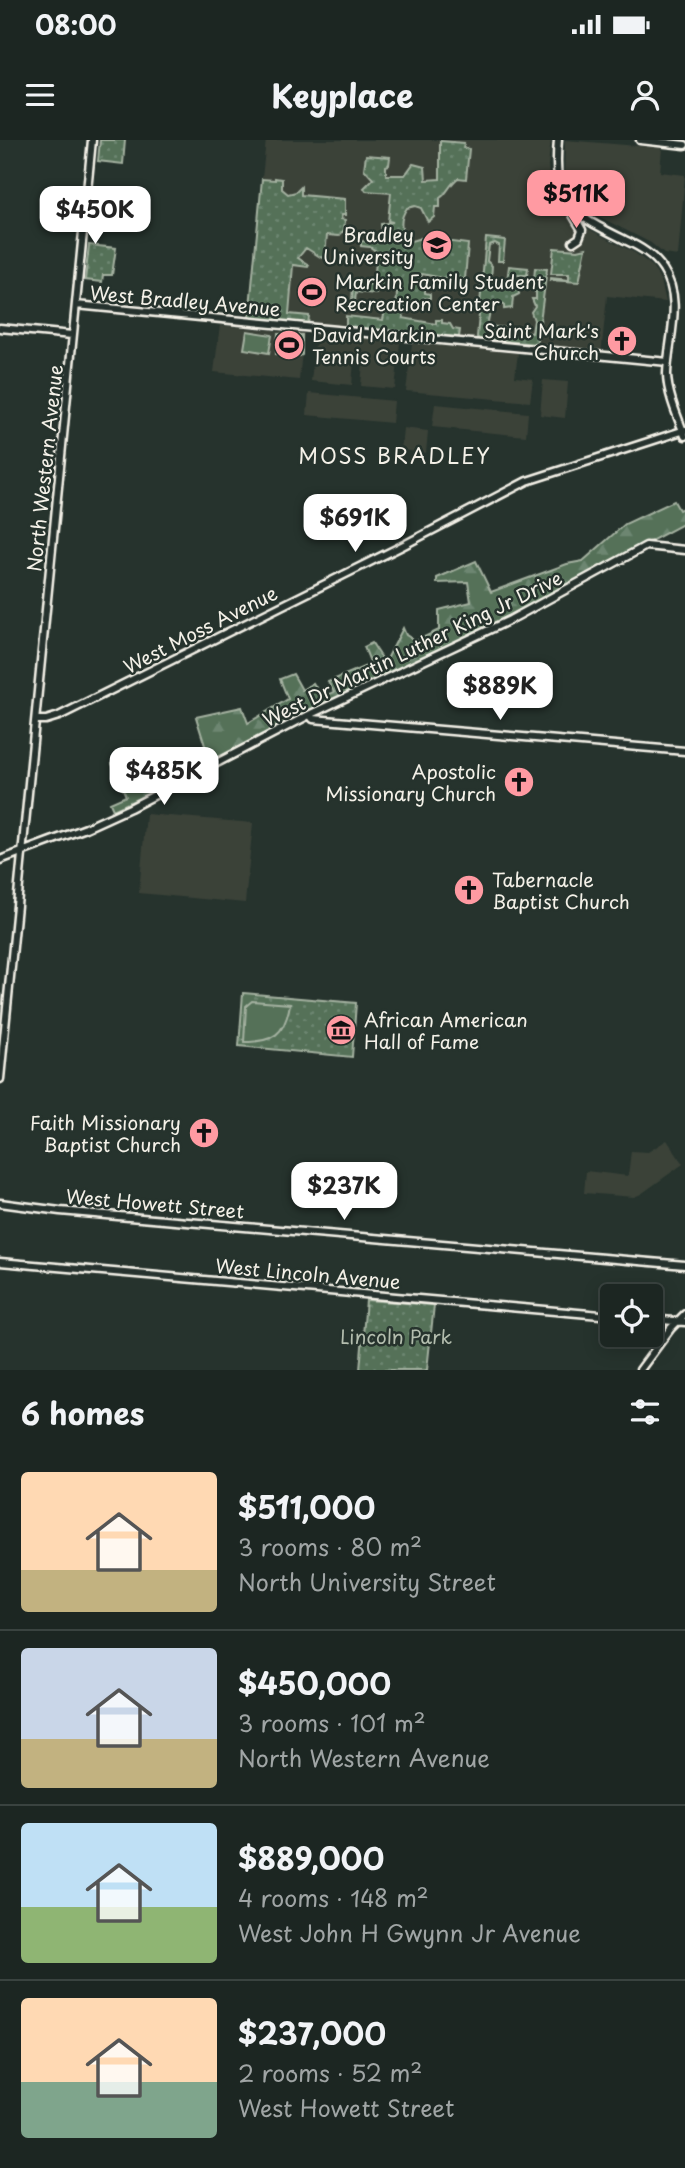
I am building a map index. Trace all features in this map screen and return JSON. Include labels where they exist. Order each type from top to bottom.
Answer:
[{"type":"main road","name":"North Western Avenue","points":[[0,1079],[92,140]]},
{"type":"main road","points":[[558,140],[556,166],[567,204],[579,216],[649,253],[664,270],[672,288],[674,307],[668,383],[684,432]]},
{"type":"main road","points":[[640,140],[685,145]]},
{"type":"main road","points":[[563,195],[563,202],[582,229],[579,238],[573,242]]},
{"type":"main road","name":"West Bradley Avenue","points":[[76,305],[668,362]]},
{"type":"main road","points":[[0,328],[72,335]]},
{"type":"main road","points":[[668,383],[685,420]]},
{"type":"main road","name":"West Moss Avenue","points":[[36,720],[59,716],[527,481],[684,432]]},
{"type":"main road","name":"West Dr Martin Luther King Jr Drive","points":[[0,860],[86,828],[141,803],[310,715],[510,620],[646,546],[685,550]]},
{"type":"main road","points":[[310,715],[313,719],[685,751]]},
{"type":"main road","name":"West Howett Street","points":[[0,1203],[60,1211],[685,1265]]},
{"type":"main road","name":"West Lincoln Avenue","points":[[0,1262],[600,1315]]},
{"type":"main road","points":[[640,1370],[676,1321],[685,1314]]},
{"type":"main road","points":[[663,1320],[685,1322]]},
{"type":"shaded area","name":"Bradley University","points":[[266,140],[551,140],[549,177],[561,208],[585,230],[585,227],[635,253],[652,266],[661,281],[666,302],[607,296],[601,355],[247,322]]},
{"type":"shaded area","points":[[565,140],[662,148],[660,172],[685,175],[678,256],[664,254],[651,243],[586,210],[578,202],[570,193],[564,177]]},
{"type":"shaded area","points":[[220,325],[304,333],[299,380],[214,372]]},
{"type":"shaded area","points":[[316,334],[400,342],[395,389],[361,386],[363,361],[354,360],[352,385],[311,381]]},
{"type":"shaded area","points":[[412,343],[518,353],[515,377],[533,379],[530,402],[406,391]]},
{"type":"shaded area","points":[[543,380],[568,382],[565,418],[540,415]]},
{"type":"shaded area","points":[[309,393],[394,401],[392,423],[307,415]]},
{"type":"shaded area","points":[[435,404],[528,413],[526,436],[432,427]]},
{"type":"shaded area","points":[[403,428],[428,431],[426,453],[401,450]]},
{"type":"shaded area","points":[[146,814],[253,823],[245,903],[139,893]]},
{"type":"shaded area","points":[[667,1140],[683,1164],[641,1194],[634,1197],[584,1193],[586,1171],[628,1176],[631,1151],[648,1152]]},
{"type":"green space","points":[[100,140],[125,140],[123,164],[98,161]]},
{"type":"green space","points":[[440,141],[464,143],[463,148],[469,149],[466,179],[458,178],[452,184],[440,198],[440,207],[435,207],[434,217],[428,222],[421,208],[415,206],[407,208],[402,226],[404,234],[411,241],[421,238],[468,244],[465,279],[422,274],[420,287],[425,288],[425,293],[430,294],[430,298],[426,298],[423,309],[404,307],[403,318],[436,324],[436,320],[442,320],[442,323],[460,330],[459,337],[346,327],[346,316],[383,320],[385,310],[396,311],[397,292],[378,289],[376,294],[356,292],[355,302],[352,301],[353,286],[364,287],[365,281],[372,285],[374,281],[377,252],[370,247],[361,246],[361,241],[383,243],[381,224],[393,222],[388,221],[391,193],[366,191],[364,188],[373,179],[364,169],[366,155],[390,157],[386,175],[405,175],[413,164],[425,167],[426,180],[440,179]]},
{"type":"green space","points":[[262,179],[282,179],[282,189],[288,194],[301,187],[301,195],[345,199],[345,215],[342,215],[341,219],[345,220],[344,230],[339,236],[327,235],[325,255],[322,258],[306,248],[298,258],[309,265],[308,267],[293,265],[289,314],[309,316],[308,324],[249,318]]},
{"type":"green space","points":[[94,196],[111,198],[111,204],[120,205],[118,220],[92,217]]},
{"type":"green space","points":[[486,238],[505,240],[503,261],[498,261],[499,245],[489,245],[487,261],[492,266],[491,279],[498,282],[507,281],[509,266],[528,268],[527,275],[515,275],[515,281],[520,282],[519,294],[513,297],[512,308],[504,309],[504,304],[497,302],[487,304],[486,311],[490,311],[487,326],[507,328],[507,335],[532,333],[534,320],[531,312],[535,306],[532,299],[536,299],[536,292],[533,291],[535,268],[547,269],[537,344],[477,337]]},
{"type":"green space","points":[[89,245],[116,248],[112,275],[103,275],[102,282],[85,280]]},
{"type":"green space","points":[[554,248],[586,248],[579,282],[550,280],[569,280],[569,274],[551,274]]},
{"type":"green space","name":"David Markin Tennis Courts","points":[[247,331],[272,335],[269,353],[244,349]]},
{"type":"green space","name":"David Markin Tennis Courts","points":[[278,334],[302,335],[302,355],[276,354]]},
{"type":"green space","points":[[674,501],[679,510],[685,507],[685,523],[451,647],[349,692],[231,755],[172,782],[160,752],[196,756],[207,752],[196,717],[242,707],[248,723],[288,699],[280,679],[293,674],[302,690],[313,683],[322,697],[334,692],[328,682],[371,664],[364,647],[372,643],[385,663],[403,628],[406,635],[416,641],[439,630],[439,610],[471,602],[468,582],[437,583],[437,578],[476,561],[491,592],[567,564],[583,561],[625,524]]},
{"type":"green space","points":[[127,756],[150,793],[113,810],[110,803],[126,796],[112,764]]},
{"type":"green space","points":[[243,993],[356,1003],[352,1057],[239,1046]]},
{"type":"green space","points":[[252,1001],[290,1004],[285,1023],[276,1035],[263,1040],[244,1042],[246,1006]]},
{"type":"green space","name":"Lincoln Park","points":[[366,1300],[434,1305],[427,1370],[360,1370]]},
{"type":"place","name":"Bradley University","points":[[437,245]]},
{"type":"place","name":"Markin Family Student Recreation Center","points":[[312,292]]},
{"type":"place","name":"Saint Mark's Church","points":[[622,341]]},
{"type":"place","name":"David Markin Tennis Courts","points":[[289,345]]},
{"type":"place","name":"Apostolic Missionary Church","points":[[519,782]]},
{"type":"place","name":"Tabernacle Baptist Church","points":[[469,890]]},
{"type":"place","name":"African American Hall of Fame","points":[[341,1030]]},
{"type":"place","name":"Faith Missionary Baptist Church","points":[[204,1133]]},
{"type":"district","name":"MOSS BRADLEY","points":[[395,455]]}]
